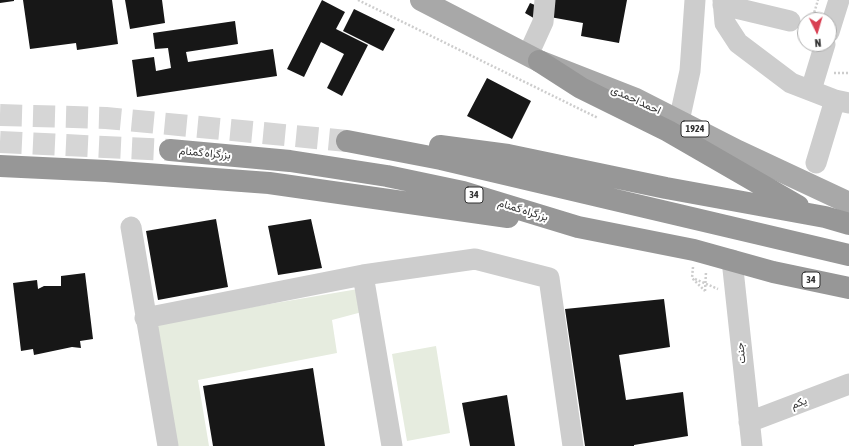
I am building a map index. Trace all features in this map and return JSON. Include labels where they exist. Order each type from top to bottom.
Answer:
[{"type":"highway","points":[[533,58],[581,88],[668,131],[849,236]]},
{"type":"highway","points":[[849,224],[825,217],[666,188],[508,154],[441,146],[347,141],[441,159],[849,255]]},
{"type":"highway","name":"بزرگراه گمنام","points":[[170,150],[290,161],[387,176],[463,192],[578,227],[694,250],[773,272],[849,288]]},
{"type":"highway","points":[[0,166],[106,170],[268,183],[578,227]]},
{"type":"highway","points":[[773,272],[849,301]]},
{"type":"main road","name":"احمد احمدی","points":[[421,0],[533,58],[636,99],[761,162],[846,202]]},
{"type":"street","points":[[533,58],[543,22],[546,0]]},
{"type":"street","points":[[679,121],[690,71],[695,0]]},
{"type":"street","points":[[835,12],[839,0]]},
{"type":"street","points":[[790,21],[723,2],[725,23],[738,43],[791,83],[842,101],[816,164]]},
{"type":"street","points":[[811,90],[823,52]]},
{"type":"street","points":[[761,162],[794,167],[816,164]]},
{"type":"street","points":[[816,164],[826,182],[846,202]]},
{"type":"street","points":[[131,227],[145,318],[168,446]]},
{"type":"street","points":[[145,318],[363,275],[475,259],[549,278],[573,446]]},
{"type":"street","name":"جنت","points":[[732,260],[752,446]]},
{"type":"street","points":[[363,275],[392,446]]},
{"type":"street","name":"یکم","points":[[749,422],[849,384]]},
{"type":"path","points":[[358,0],[590,116],[602,119]]},
{"type":"path","points":[[814,12],[818,0]]},
{"type":"path","points":[[817,71],[849,73]]},
{"type":"path","points":[[705,291],[692,278],[735,296]]},
{"type":"shaded area","points":[[358,289],[362,312],[332,320],[337,353],[198,380],[209,446],[174,446],[152,324]]},
{"type":"shaded area","points":[[436,346],[450,433],[407,441],[392,354]]},
{"type":"building","points":[[0,0],[14,0],[14,1],[0,3]]},
{"type":"building","points":[[23,0],[112,0],[118,44],[77,50],[76,43],[30,49]]},
{"type":"building","points":[[125,0],[162,0],[165,23],[130,29]]},
{"type":"building","points":[[322,0],[345,12],[336,29],[368,45],[342,96],[327,88],[344,54],[321,42],[304,77],[287,69]]},
{"type":"building","points":[[553,0],[627,0],[619,43],[581,36],[583,23],[550,17]]},
{"type":"building","points":[[530,3],[542,8],[537,20],[525,13]]},
{"type":"building","points":[[354,9],[395,29],[383,51],[343,31]]},
{"type":"building","points":[[235,21],[238,44],[186,52],[188,62],[273,49],[277,76],[137,97],[132,60],[154,57],[156,71],[171,68],[168,48],[155,49],[153,33]]},
{"type":"building","points":[[487,78],[531,101],[512,139],[467,116]]},
{"type":"building","points":[[216,219],[228,287],[158,300],[146,231]]},
{"type":"building","points":[[311,219],[322,268],[278,275],[268,226]]},
{"type":"building","points":[[85,273],[93,339],[80,341],[81,348],[72,347],[34,355],[33,349],[21,351],[13,283],[37,280],[38,289],[44,286],[61,286],[61,276]]},
{"type":"building","points":[[664,299],[670,347],[619,355],[626,400],[683,392],[688,436],[634,446],[585,446],[565,309]]},
{"type":"building","points":[[313,368],[325,446],[213,446],[203,386]]},
{"type":"building","points":[[507,395],[515,446],[470,446],[462,403]]},
{"type":"tunnel","points":[[0,115],[106,118],[347,141]]},
{"type":"tunnel","points":[[0,142],[170,150]]}]
